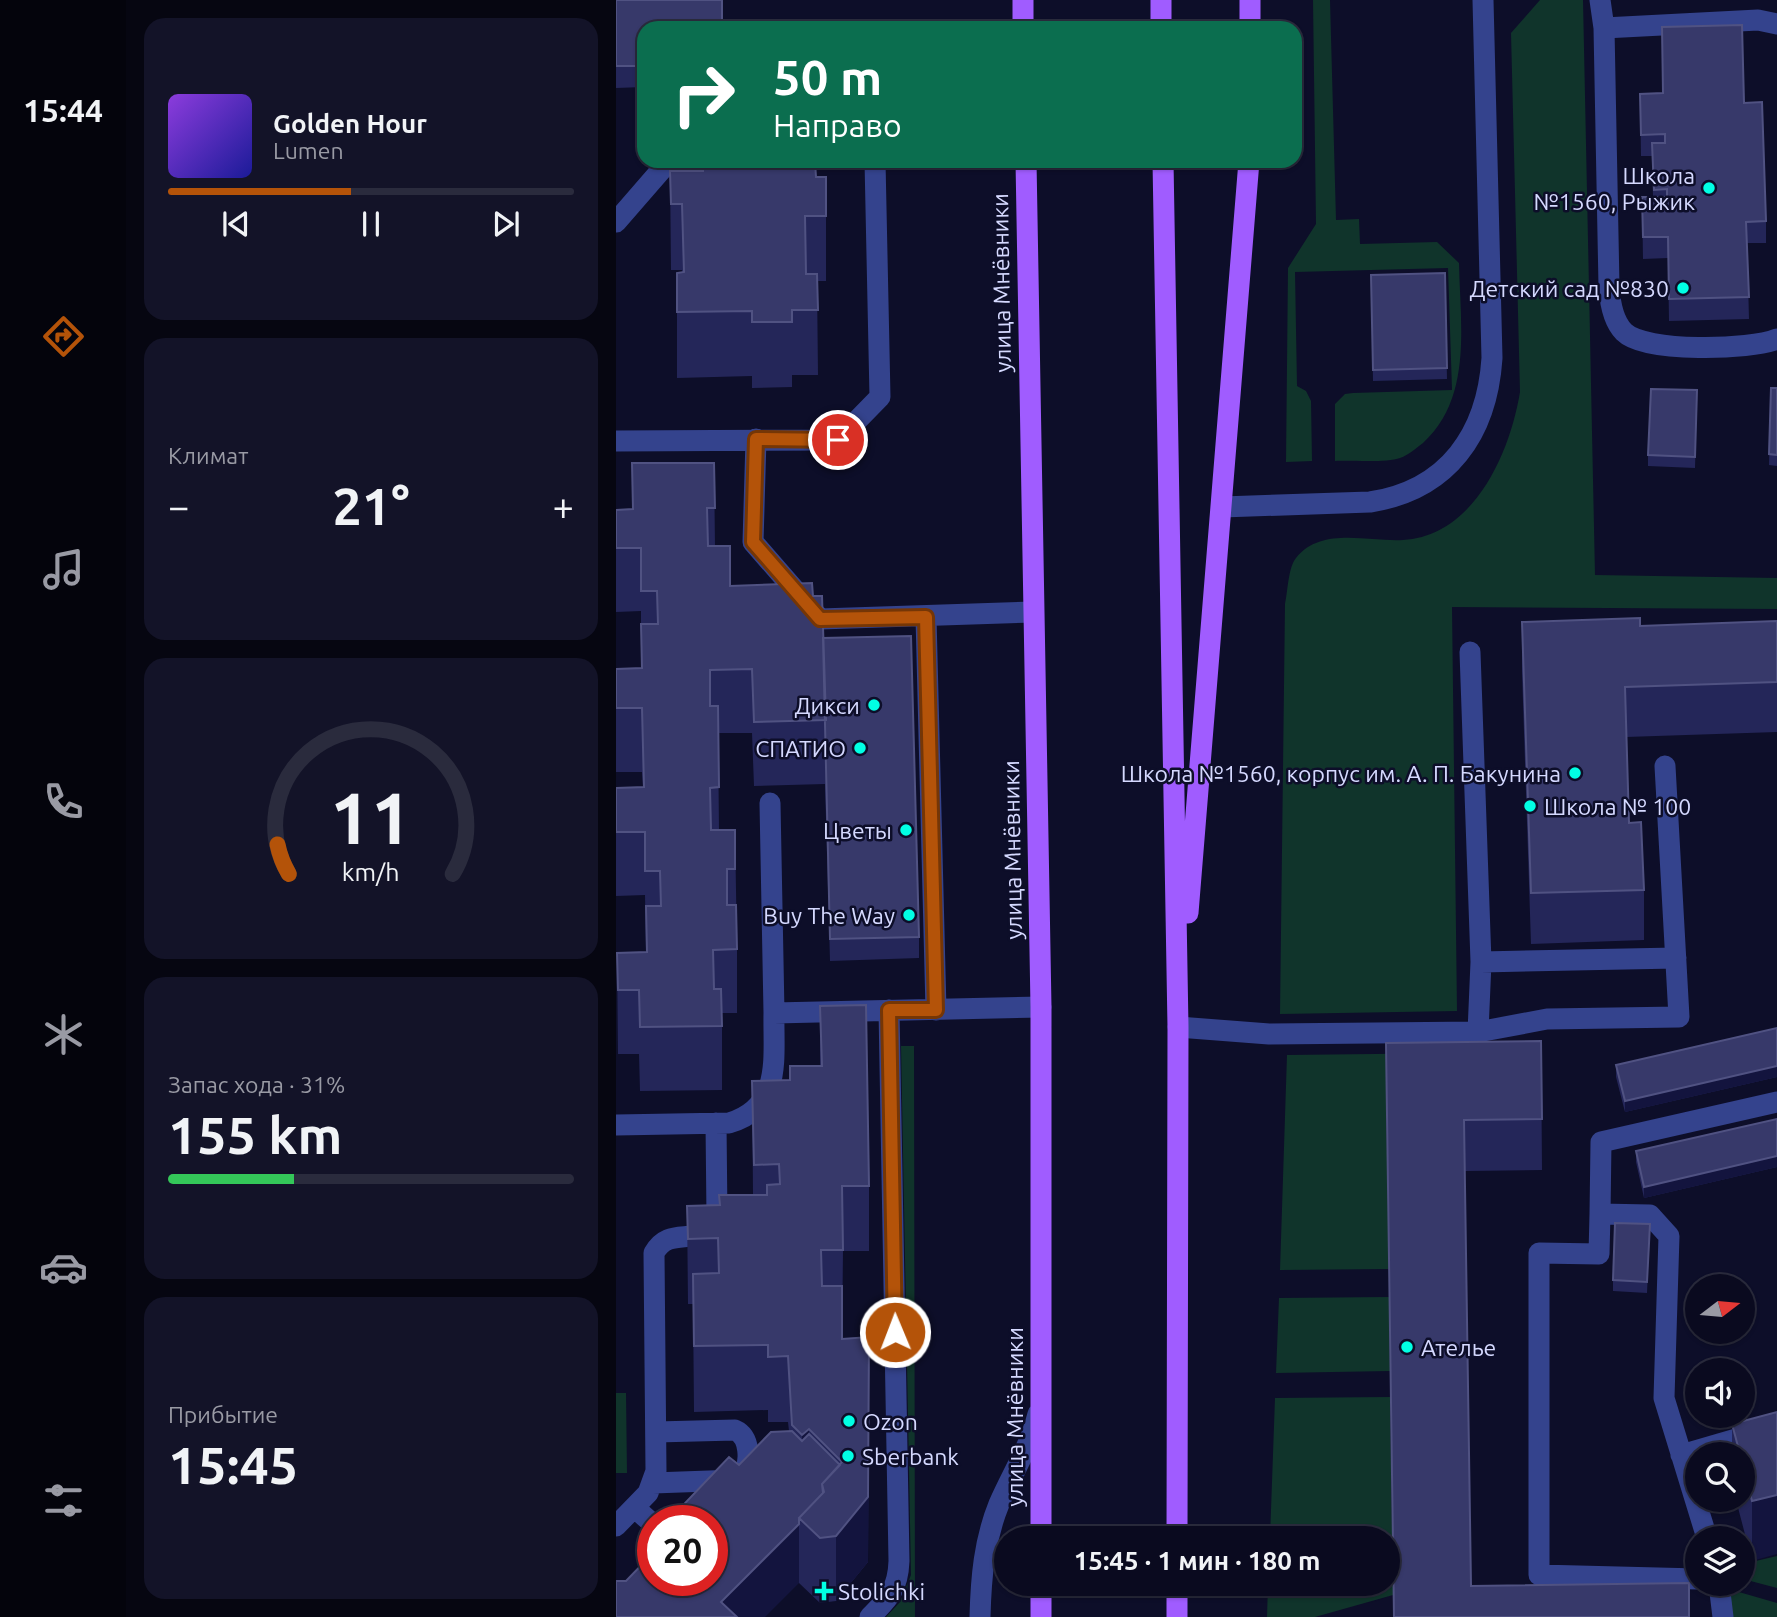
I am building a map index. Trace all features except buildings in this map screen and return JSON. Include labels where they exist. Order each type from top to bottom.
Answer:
[{"type":"main road","points":[[1023,0],[1023,21]]},
{"type":"main road","points":[[1161,0],[1161,21]]},
{"type":"main road","points":[[1250,0],[1250,21]]},
{"type":"main road","name":"улица Мнёвники","points":[[1026,168],[1041,1007],[1041,1526]]},
{"type":"main road","points":[[1163,168],[1178,1027],[1177,1526]]},
{"type":"main road","points":[[1178,1027],[1248,168]]},
{"type":"main road","points":[[1041,1596],[1041,1617]]},
{"type":"main road","points":[[1177,1596],[1177,1617]]},
{"type":"street","points":[[1222,507],[1370,502],[1401,495],[1437,475],[1466,446],[1476,428],[1488,394],[1492,358],[1483,0]]},
{"type":"street","points":[[1600,0],[1604,28],[1609,300],[1617,322],[1625,333],[1635,339],[1658,346],[1754,346],[1777,339]]},
{"type":"street","points":[[1604,28],[1758,20],[1777,24]]},
{"type":"street","points":[[616,222],[663,168]]},
{"type":"street","points":[[616,441],[838,440],[880,397],[875,168]]},
{"type":"street","points":[[756,439],[753,542],[820,619],[1033,612]]},
{"type":"street","points":[[926,617],[936,1010]]},
{"type":"street","points":[[1470,652],[1481,962],[1478,1032]]},
{"type":"street","points":[[1178,1027],[1269,1034],[1478,1032],[1547,1019],[1679,1017],[1665,766]]},
{"type":"street","points":[[616,1125],[716,1123],[743,1119],[763,1102],[770,1086],[773,1066],[770,803]]},
{"type":"street","points":[[1481,962],[1676,958]]},
{"type":"street","points":[[774,1013],[1041,1007]]},
{"type":"street","points":[[870,1617],[891,1595],[899,1573],[900,1561],[889,1010]]},
{"type":"street","points":[[1685,1579],[1539,1575],[1539,1253],[1599,1254],[1601,1142],[1777,1102]]},
{"type":"street","points":[[616,1527],[635,1508],[653,1483],[657,1460],[654,1253],[668,1238],[699,1236],[711,1228],[717,1218],[716,1123]]},
{"type":"street","points":[[1600,1214],[1650,1215],[1669,1236],[1664,1398],[1703,1526]]},
{"type":"street","points":[[980,1617],[985,1549],[992,1523],[1033,1433],[1040,1405]]},
{"type":"street","points":[[1681,1455],[1777,1427]]},
{"type":"street","points":[[653,1483],[737,1480],[744,1476],[747,1465],[746,1439],[735,1430],[656,1432]]},
{"type":"street","points":[[1720,1596],[1723,1617]]},
{"type":"green space","points":[[1313,0],[1330,0],[1336,220],[1359,219],[1360,244],[1437,242],[1459,263],[1460,359],[1450,404],[1439,425],[1423,443],[1394,460],[1335,461],[1335,404],[1345,394],[1353,393],[1452,390],[1448,268],[1295,272],[1297,386],[1306,391],[1311,401],[1312,461],[1286,462],[1288,268],[1316,224]]},
{"type":"green space","points":[[1540,0],[1583,0],[1595,575],[1777,578],[1777,609],[1452,607],[1457,1011],[1280,1014],[1285,604],[1293,562],[1306,548],[1332,539],[1403,540],[1428,535],[1450,524],[1469,507],[1497,465],[1515,416],[1520,392],[1511,33]]},
{"type":"green space","points":[[901,1046],[914,1046],[915,1617],[886,1617],[900,1602],[911,1575]]},
{"type":"green space","points":[[1540,1052],[1386,1094],[1389,1269],[1280,1270],[1287,1055]]},
{"type":"green space","points":[[1389,1297],[1390,1371],[1276,1373],[1279,1298]]},
{"type":"green space","points":[[616,1393],[626,1393],[627,1473],[616,1473]]},
{"type":"green space","points":[[1390,1397],[1392,1526],[1270,1526],[1275,1398]]},
{"type":"green space","points":[[1777,1556],[1777,1588],[1755,1582],[1755,1561]]},
{"type":"green space","points":[[1268,1596],[1389,1596],[1315,1617],[1267,1617]]},
{"type":"green space","points":[[1726,1596],[1753,1596],[1777,1603],[1777,1617],[1729,1617]]},
{"type":"place","name":"Школа №1560, Рыжик","points":[[1709,188]]},
{"type":"place","name":"Детский сад №830","points":[[1683,288]]},
{"type":"place","name":"Дикси","points":[[874,705]]},
{"type":"place","name":"СПАТИО","points":[[860,748]]},
{"type":"place","name":"Школа №1560, корпус им. А. П. Бакунина","points":[[1575,773]]},
{"type":"place","name":"Школа № 100","points":[[1530,806]]},
{"type":"place","name":"Цветы","points":[[906,830]]},
{"type":"place","name":"Buy The Way","points":[[909,915]]},
{"type":"place","name":"Ателье","points":[[1407,1347]]},
{"type":"place","name":"Ozon","points":[[849,1421]]},
{"type":"place","name":"Sberbank","points":[[848,1456]]},
{"type":"place","name":"Stolichki","points":[[824,1591]]},
{"type":"route","points":[[838,440],[756,439],[753,542],[820,619],[926,617],[936,1010],[889,1010],[895,1332]]}]
